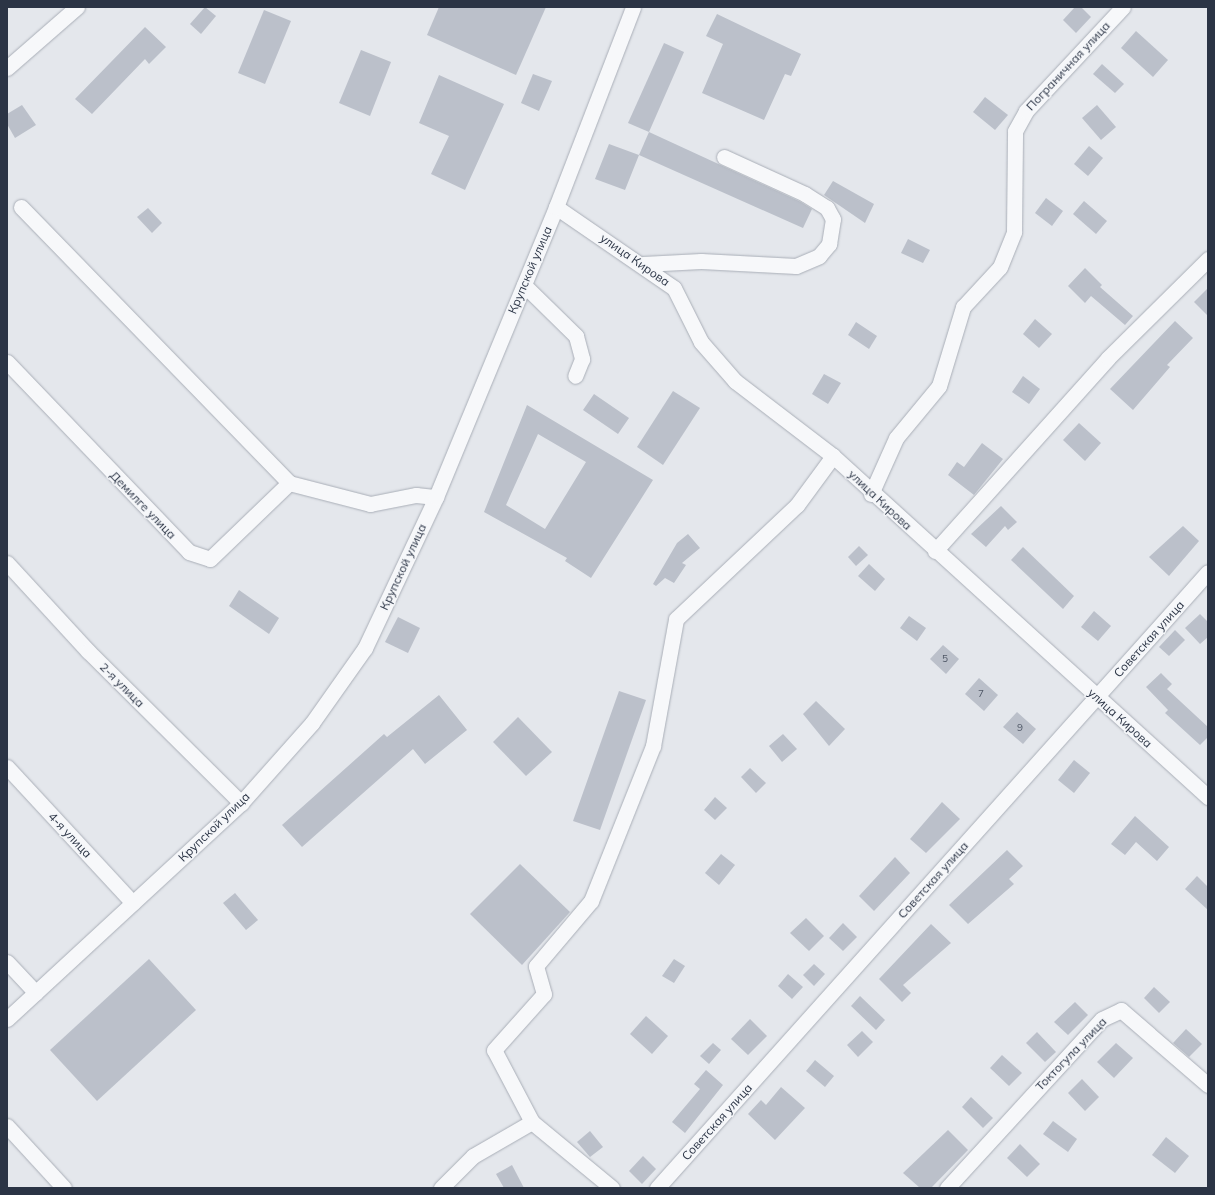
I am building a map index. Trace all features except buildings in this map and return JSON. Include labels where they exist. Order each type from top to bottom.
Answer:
[{"type":"street","points":[[7,68],[77,7]]},
{"type":"street","name":"Пограничная улица","points":[[871,494],[896,438],[939,386],[963,307],[1000,267],[1014,232],[1015,131],[1026,111],[1123,7]]},
{"type":"street","name":"Крупской улица","points":[[7,1019],[241,803],[312,723],[365,648],[436,497],[524,285],[556,207],[629,9]]},
{"type":"street","points":[[643,264],[701,261],[796,266],[819,256],[829,244],[833,219],[827,208],[805,194],[724,157]]},
{"type":"street","points":[[21,207],[289,483],[370,504],[416,495],[436,497]]},
{"type":"street","name":"улица Кирова","points":[[556,207],[643,264],[674,288],[701,342],[736,381],[833,456],[871,494],[1208,797]]},
{"type":"street","points":[[935,551],[1108,358],[1208,259]]},
{"type":"street","points":[[524,285],[576,336],[582,359],[575,376]]},
{"type":"street","name":"Демилге улица","points":[[7,362],[189,552],[210,559],[289,483]]},
{"type":"street","points":[[612,1188],[532,1122],[494,1050],[544,994],[536,966],[592,901],[653,746],[676,619],[796,506],[833,456]]},
{"type":"street","name":"2-я улица","points":[[7,563],[88,651],[241,803]]},
{"type":"street","name":"Советская улица","points":[[657,1188],[1208,572]]},
{"type":"street","name":"4-я улица","points":[[7,767],[133,903]]},
{"type":"street","points":[[7,962],[36,992]]},
{"type":"street","name":"Токтогула улица","points":[[947,1188],[1102,1019],[1121,1010],[1208,1085]]},
{"type":"street","points":[[441,1188],[473,1156],[532,1122]]},
{"type":"street","points":[[7,1126],[64,1188]]}]
